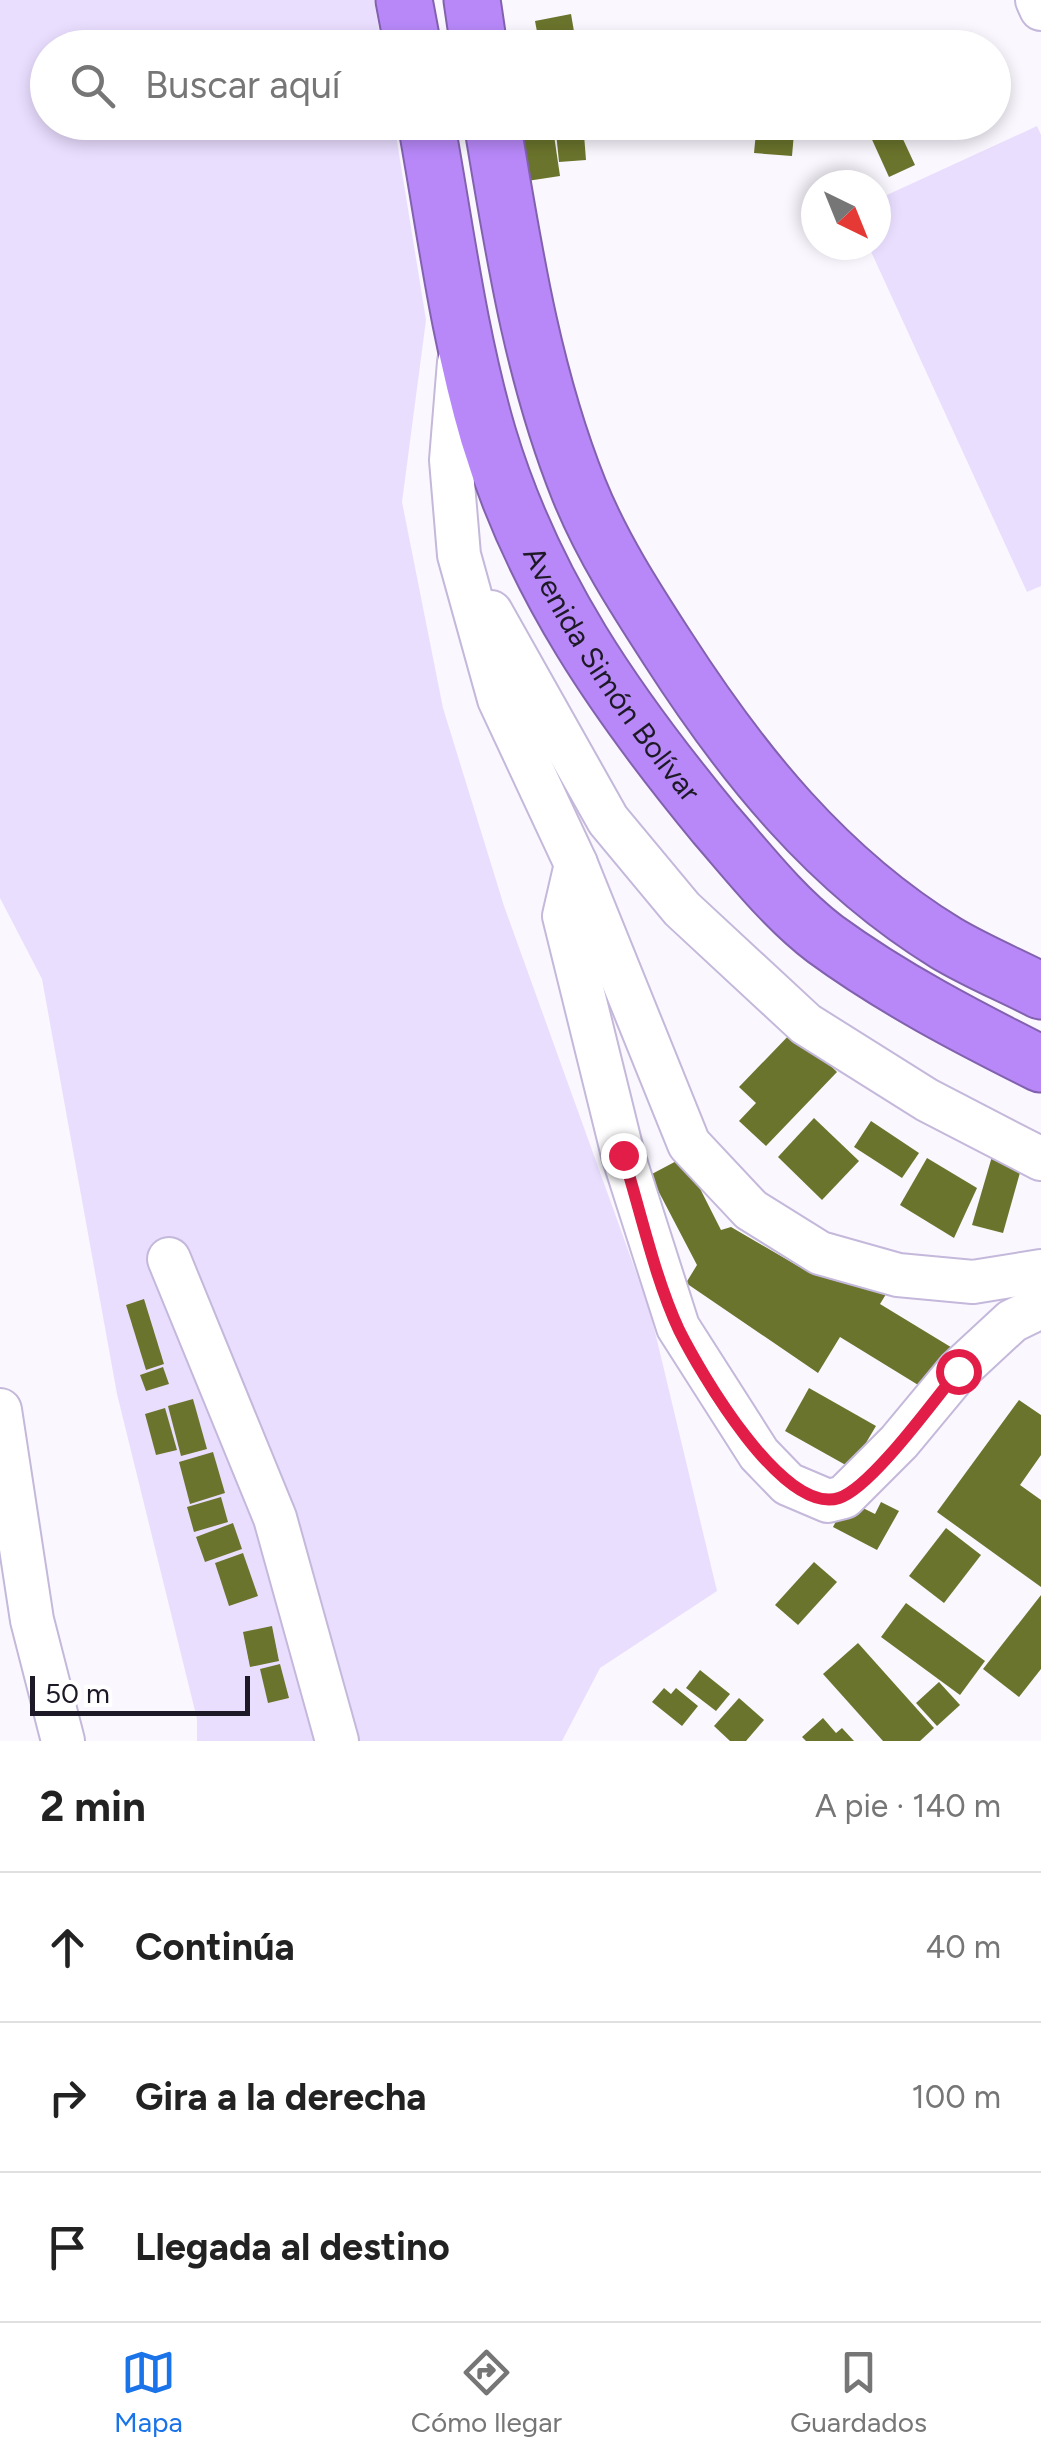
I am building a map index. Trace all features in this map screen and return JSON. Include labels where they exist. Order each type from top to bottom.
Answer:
[{"type":"highway","points":[[404,0],[409,30]]},
{"type":"highway","points":[[472,0],[477,30]]},
{"type":"highway","name":"Avenida Simón Bolívar","points":[[429,140],[462,321],[488,434],[527,542],[566,622],[684,787],[760,876],[823,937],[903,990],[1041,1064]]},
{"type":"highway","name":"Avenida Simón Bolívar","points":[[495,140],[517,274],[545,388],[579,491],[613,562],[726,740],[794,819],[866,884],[946,943],[1041,991]]},
{"type":"street","points":[[1037,0],[1041,10]]},
{"type":"street","points":[[462,321],[451,460],[459,554],[499,699],[576,864],[689,1144],[750,1210],[820,1253],[898,1275],[973,1282],[1041,1271]]},
{"type":"street","points":[[459,554],[608,820],[682,909],[806,1024],[927,1100],[1041,1158]]},
{"type":"street","points":[[576,864],[564,916],[623,1155],[678,1328],[760,1454],[788,1484],[828,1501],[844,1497],[899,1442],[958,1371],[1012,1321],[1041,1307]]},
{"type":"street","points":[[169,1259],[275,1518],[337,1741]]},
{"type":"street","points":[[0,1410],[16,1625],[63,1741]]},
{"type":"shaded area","points":[[0,0],[374,0],[379,30],[30,30],[30,140],[397,140],[426,320],[402,502],[443,708],[504,906],[650,1311],[717,1591],[600,1668],[562,1741],[197,1741],[197,1719],[117,1394],[42,979],[0,898]]},
{"type":"shaded area","points":[[1037,126],[1041,135],[1041,586],[1027,592],[875,260],[891,260],[891,193]]},
{"type":"building","points":[[571,14],[574,30],[537,30],[535,21]]},
{"type":"building","points":[[521,140],[555,140],[560,176],[527,181]]},
{"type":"building","points":[[557,140],[584,140],[586,160],[559,162]]},
{"type":"building","points":[[755,140],[793,140],[792,156],[754,153]]},
{"type":"building","points":[[872,140],[903,140],[915,165],[891,176]]},
{"type":"building","points":[[794,1030],[837,1072],[766,1146],[739,1121],[756,1103],[739,1087]]},
{"type":"building","points":[[814,1118],[859,1161],[822,1200],[778,1157]]},
{"type":"building","points":[[871,1121],[919,1153],[902,1178],[854,1147]]},
{"type":"building","points":[[993,1153],[1023,1162],[1003,1233],[972,1225]]},
{"type":"building","points":[[684,1157],[721,1230],[731,1227],[798,1266],[834,1277],[891,1286],[880,1304],[954,1349],[928,1391],[840,1337],[818,1373],[686,1283],[697,1265],[650,1175]]},
{"type":"building","points":[[927,1158],[977,1188],[954,1238],[900,1205]]},
{"type":"building","points":[[144,1299],[164,1364],[146,1370],[126,1305]]},
{"type":"building","points":[[163,1367],[169,1384],[146,1391],[140,1375]]},
{"type":"building","points":[[809,1388],[876,1426],[851,1468],[785,1431]]},
{"type":"building","points":[[193,1399],[207,1449],[181,1456],[168,1406]]},
{"type":"building","points":[[1019,1400],[1041,1415],[1041,1455],[1020,1485],[1041,1500],[1041,1587],[937,1512]]},
{"type":"building","points":[[165,1408],[177,1450],[156,1455],[145,1414]]},
{"type":"building","points":[[213,1452],[225,1493],[190,1504],[179,1462]]},
{"type":"building","points":[[221,1497],[228,1522],[194,1532],[187,1507]]},
{"type":"building","points":[[847,1500],[875,1514],[881,1502],[899,1511],[877,1550],[833,1527]]},
{"type":"building","points":[[233,1523],[242,1549],[205,1562],[196,1537]]},
{"type":"building","points":[[946,1528],[981,1555],[944,1603],[909,1576]]},
{"type":"building","points":[[243,1553],[258,1596],[229,1606],[215,1563]]},
{"type":"building","points":[[814,1562],[837,1582],[798,1625],[775,1605]]},
{"type":"building","points":[[1041,1595],[1041,1669],[1019,1697],[983,1669]]},
{"type":"building","points":[[906,1603],[985,1661],[960,1695],[881,1637]]},
{"type":"building","points":[[272,1626],[279,1661],[250,1667],[243,1632]]},
{"type":"building","points":[[858,1643],[934,1728],[920,1741],[883,1741],[823,1674]]},
{"type":"building","points":[[280,1664],[289,1698],[268,1703],[260,1669]]},
{"type":"building","points":[[700,1670],[730,1694],[716,1711],[686,1688]]},
{"type":"building","points":[[939,1682],[960,1705],[937,1726],[916,1703]]},
{"type":"building","points":[[664,1688],[671,1694],[676,1688],[698,1706],[682,1726],[652,1702]]},
{"type":"building","points":[[739,1698],[764,1720],[746,1741],[730,1741],[714,1726]]},
{"type":"building","points":[[823,1718],[836,1733],[842,1728],[854,1741],[806,1741],[802,1737]]},
{"type":"route","points":[[623,1155],[678,1328],[710,1383],[760,1454],[788,1484],[828,1501],[844,1497],[899,1442],[958,1371]]}]
